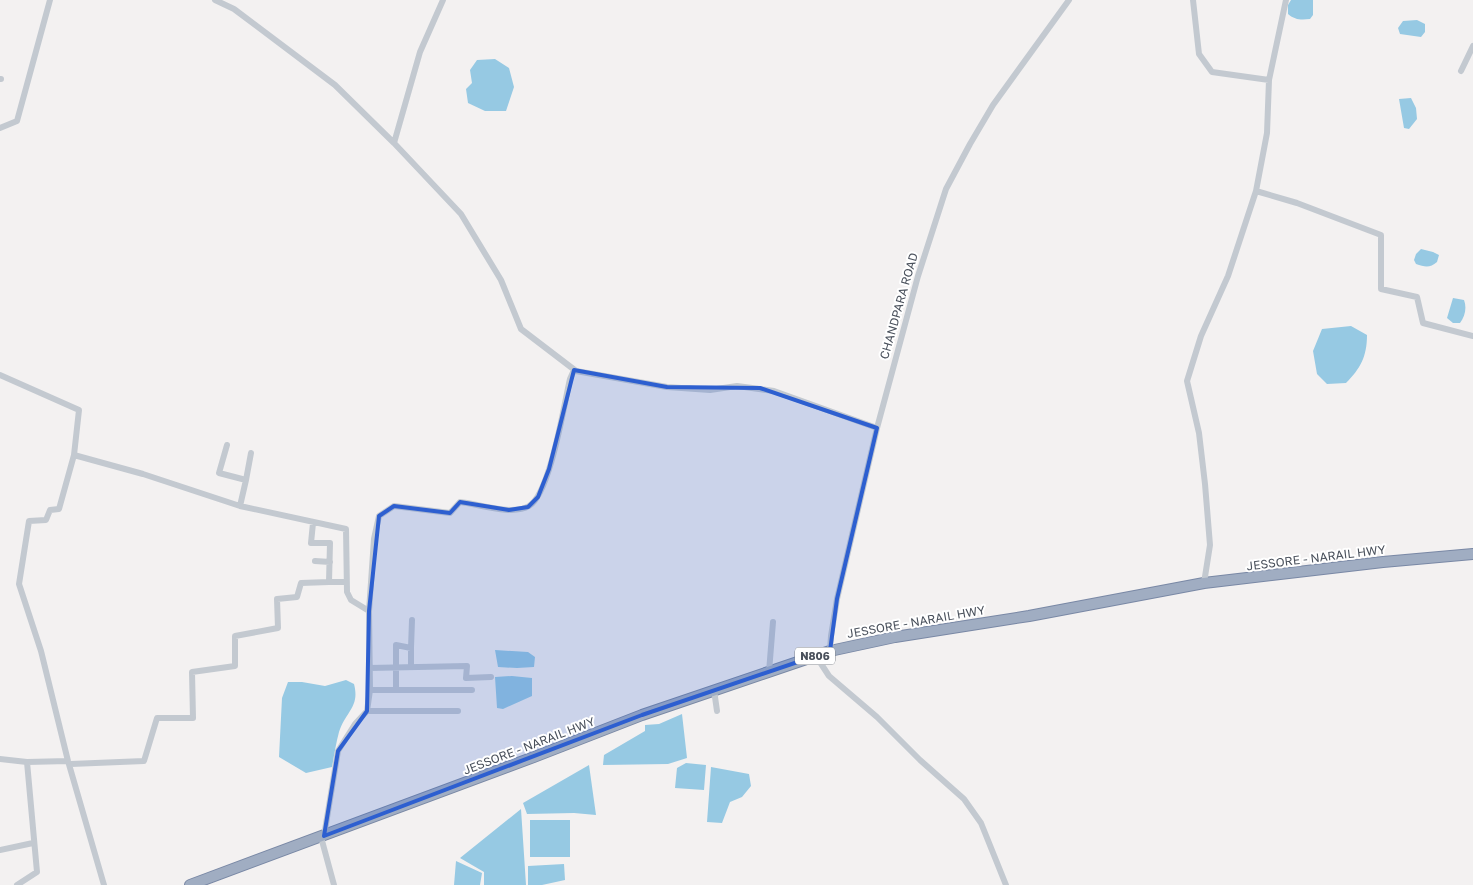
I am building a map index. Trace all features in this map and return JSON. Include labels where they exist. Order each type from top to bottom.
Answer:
[{"type":"highway","name":"JESSORE - NARAIL HWY","points":[[190,885],[323,837],[642,715],[830,651],[895,637],[1029,616],[1204,583],[1383,562],[1473,554]]},
{"type":"street","points":[[0,128],[17,121],[50,0]]},
{"type":"street","points":[[215,0],[234,9],[335,85],[394,143],[461,214],[501,280],[521,329],[574,370],[667,387],[710,390],[737,386],[760,388],[774,391],[877,428]]},
{"type":"street","points":[[394,143],[420,52],[443,0]]},
{"type":"street","name":"CHANDPARA ROAD","points":[[830,651],[837,599],[877,428],[918,276],[946,189],[993,105],[1069,0]]},
{"type":"street","points":[[1193,0],[1199,54],[1212,72],[1269,80]]},
{"type":"street","points":[[1204,583],[1210,545],[1206,484],[1199,433],[1187,381],[1201,336],[1228,276],[1256,191],[1267,134],[1269,80],[1286,0]]},
{"type":"street","points":[[1461,71],[1473,46]]},
{"type":"street","points":[[1256,191],[1297,203],[1381,235],[1381,289],[1417,297],[1423,323],[1473,336]]},
{"type":"street","points":[[334,885],[323,837],[338,751],[355,724],[368,711],[370,668],[368,611],[374,539],[378,516],[394,506],[450,513],[460,502],[509,510],[528,506],[538,497],[551,462],[574,370]]},
{"type":"street","points":[[0,375],[79,410],[74,455],[59,510],[50,510],[46,520],[29,521],[19,584],[41,651],[104,885]]},
{"type":"street","points":[[227,445],[219,473],[246,480]]},
{"type":"street","points":[[240,506],[251,453]]},
{"type":"street","points":[[74,455],[143,474],[240,506],[346,529],[347,592],[351,600],[368,611]]},
{"type":"street","points":[[313,523],[311,543],[330,543],[329,582]]},
{"type":"street","points":[[315,560],[330,562]]},
{"type":"street","points":[[0,758],[27,762],[144,761],[157,718],[193,718],[192,672],[235,666],[235,636],[278,628],[277,599],[297,597],[301,582],[346,582]]},
{"type":"street","points":[[411,667],[412,620]]},
{"type":"street","points":[[769,672],[773,622]]},
{"type":"street","points":[[396,690],[396,645],[411,648]]},
{"type":"street","points":[[816,656],[829,676],[877,717],[920,760],[964,799],[981,823],[1006,885]]},
{"type":"street","points":[[370,668],[466,666],[466,678],[491,677]]},
{"type":"street","points":[[370,690],[472,690]]},
{"type":"street","points":[[714,690],[717,711]]},
{"type":"street","points":[[368,711],[458,711]]},
{"type":"street","points":[[17,885],[36,872],[27,762]]},
{"type":"street","points":[[0,850],[34,843]]},
{"type":"highlighted area","points":[[574,370],[667,387],[760,388],[877,428],[837,599],[830,651],[642,715],[324,836],[338,751],[367,711],[369,611],[379,516],[394,506],[450,513],[460,502],[509,510],[528,507],[538,497],[549,469]]},
{"type":"water","points":[[1291,0],[1313,0],[1313,15],[1310,19],[1298,19],[1288,14],[1288,5]]},
{"type":"water","points":[[1417,20],[1425,24],[1425,32],[1421,37],[1400,34],[1398,28],[1403,21]]},
{"type":"water","points":[[495,59],[509,68],[514,87],[506,111],[485,111],[468,103],[466,89],[472,83],[470,70],[477,60]]},
{"type":"water","points":[[1411,98],[1416,108],[1417,119],[1409,129],[1404,128],[1399,99]]},
{"type":"water","points":[[1421,249],[1439,255],[1437,262],[1427,266],[1416,264],[1414,260],[1416,254]]},
{"type":"water","points":[[1453,298],[1464,300],[1465,303],[1465,312],[1460,323],[1453,323],[1447,318]]},
{"type":"water","points":[[1351,326],[1367,335],[1366,350],[1362,362],[1346,383],[1327,384],[1317,374],[1313,351],[1322,329]]},
{"type":"water","points":[[495,650],[528,652],[535,657],[534,667],[498,667]]},
{"type":"water","points":[[495,677],[532,678],[532,696],[503,709],[497,708]]},
{"type":"water","points":[[346,680],[354,684],[355,698],[354,704],[339,732],[332,767],[306,773],[279,757],[282,698],[288,682],[302,682],[325,686]]},
{"type":"water","points":[[682,714],[687,758],[668,764],[603,765],[604,755],[645,731],[645,725],[659,724]]},
{"type":"water","points":[[686,763],[706,765],[704,790],[675,788],[677,768]]},
{"type":"water","points":[[589,765],[596,815],[574,813],[527,814],[523,803]]},
{"type":"water","points":[[711,767],[749,774],[751,786],[742,797],[730,802],[722,823],[707,822]]},
{"type":"water","points":[[521,809],[526,885],[484,885],[484,872],[460,858]]},
{"type":"water","points":[[530,820],[570,820],[570,857],[530,857]]},
{"type":"water","points":[[456,861],[482,873],[480,885],[454,885]]},
{"type":"water","points":[[564,864],[565,880],[542,885],[528,885],[528,866]]}]
